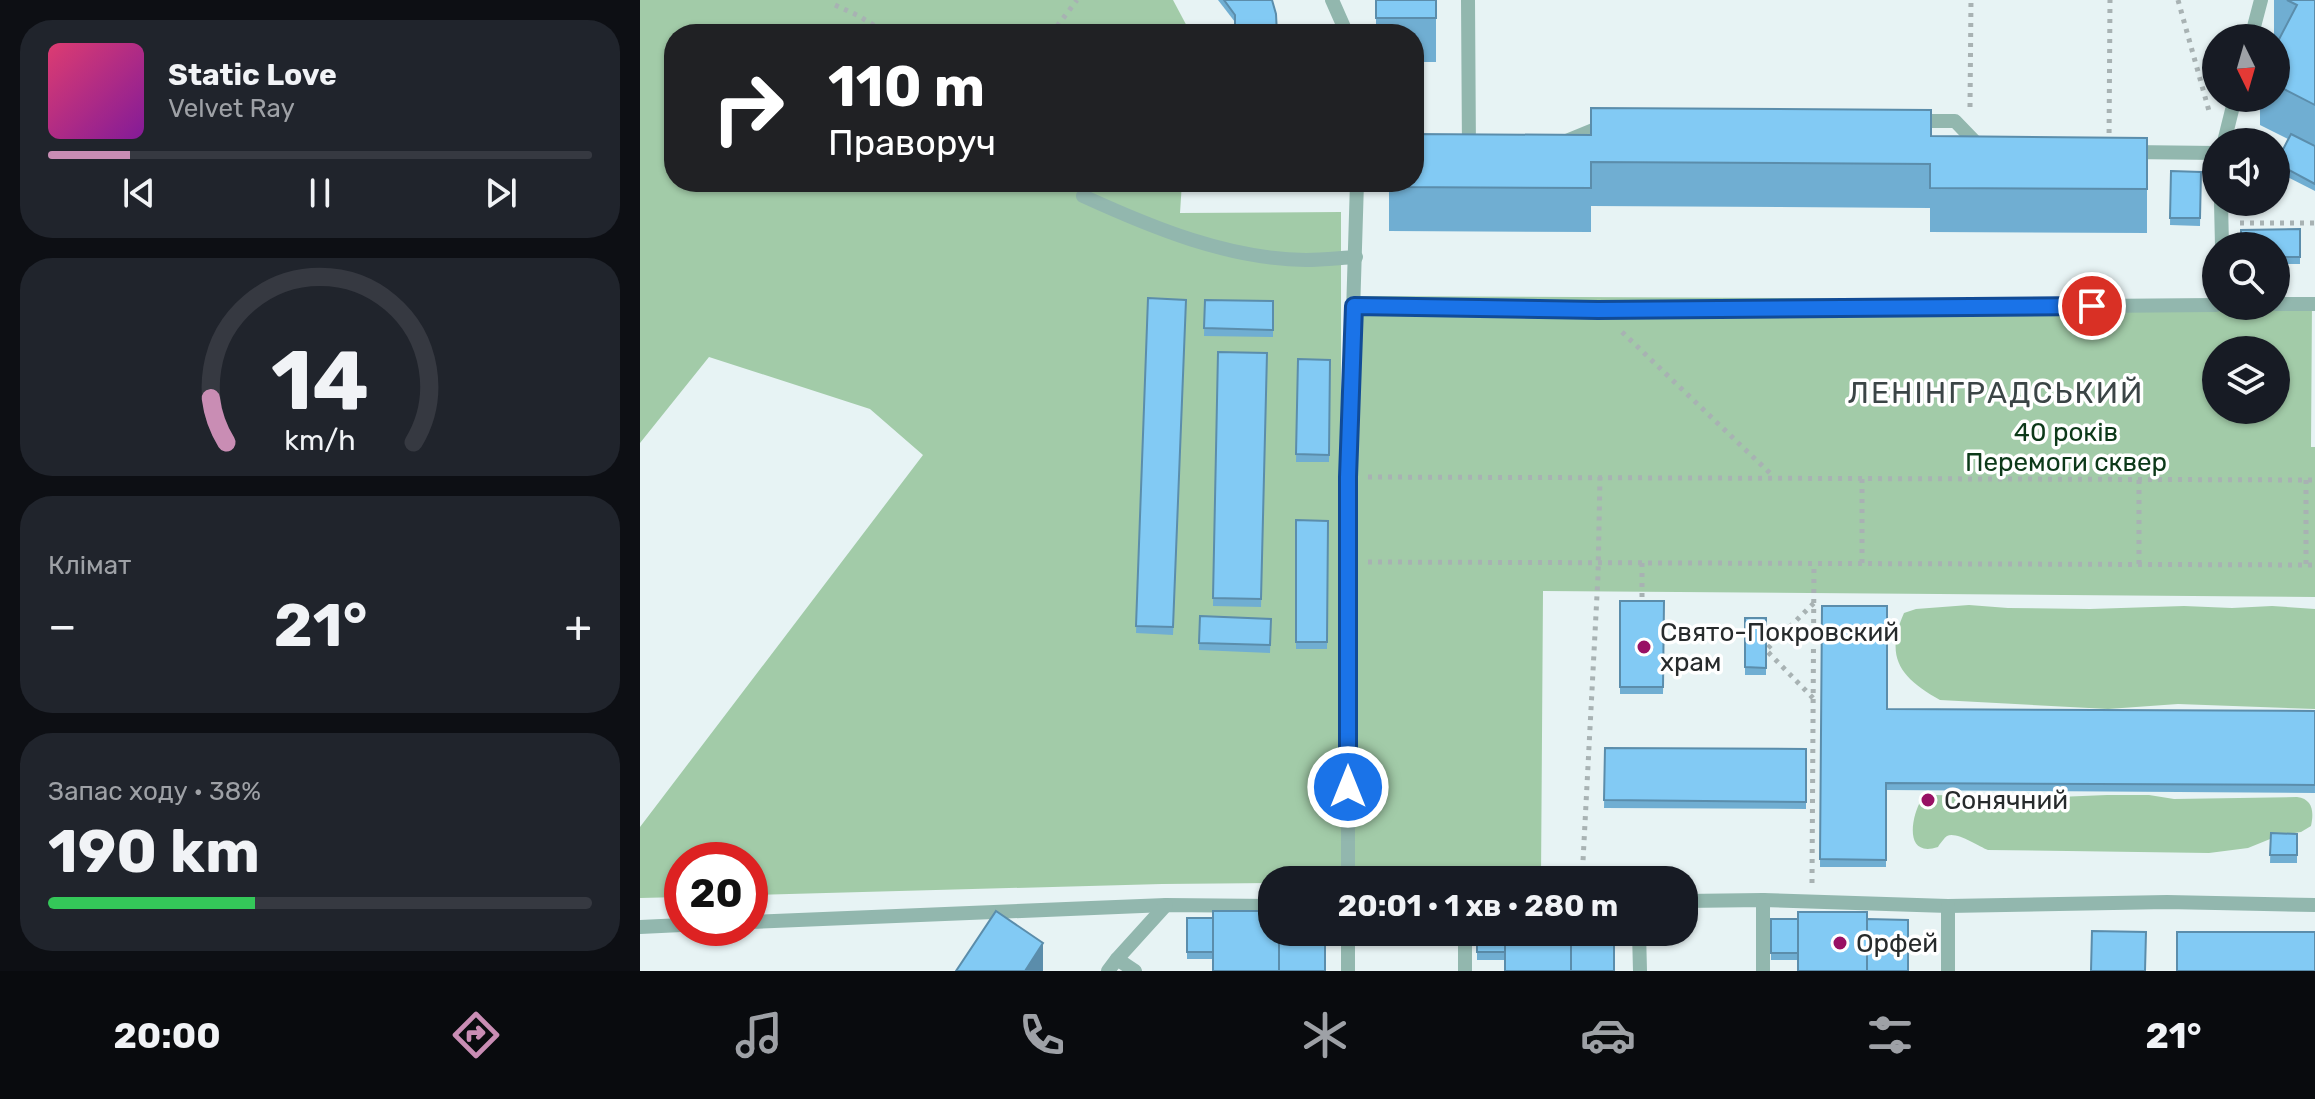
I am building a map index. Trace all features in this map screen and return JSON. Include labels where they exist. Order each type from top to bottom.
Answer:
[{"type":"lane","points":[[1332,0],[1343,24]]},
{"type":"lane","points":[[1468,0],[1469,154]]},
{"type":"lane","points":[[2255,24],[2261,0]]},
{"type":"lane","points":[[1547,149],[1616,121]]},
{"type":"lane","points":[[1893,121],[1955,121],[1985,151],[2000,151]]},
{"type":"lane","points":[[2109,152],[2202,153]]},
{"type":"lane","points":[[1348,866],[1348,477],[1357,192]]},
{"type":"lane","points":[[1083,196],[1143,224],[1214,247],[1304,260],[1356,257]]},
{"type":"lane","points":[[2221,216],[2221,232]]},
{"type":"lane","points":[[2290,304],[2315,304]]},
{"type":"lane","points":[[1354,306],[1598,310],[2202,305]]},
{"type":"lane","points":[[1763,900],[1763,971]]},
{"type":"lane","points":[[1698,901],[1948,906],[2167,902],[2315,905]]},
{"type":"lane","points":[[1135,971],[1112,965],[1166,905]]},
{"type":"lane","points":[[768,921],[1166,905],[1258,906]]},
{"type":"lane","points":[[1948,906],[1948,971]]},
{"type":"lane","points":[[640,927],[664,926]]},
{"type":"lane","points":[[1348,946],[1348,971]]},
{"type":"lane","points":[[1465,946],[1465,971]]},
{"type":"lane","points":[[1639,946],[1640,971]]},
{"type":"path","points":[[1059,24],[1077,0]]},
{"type":"path","points":[[1970,136],[1971,0]]},
{"type":"path","points":[[2109,152],[2110,0]]},
{"type":"path","points":[[2178,0],[2210,114]]},
{"type":"path","points":[[835,5],[872,24]]},
{"type":"path","points":[[2221,223],[2315,223]]},
{"type":"path","points":[[1598,310],[1775,478]]},
{"type":"path","points":[[1348,477],[2315,480]]},
{"type":"path","points":[[1583,866],[1600,477]]},
{"type":"path","points":[[1862,478],[1862,563]]},
{"type":"path","points":[[2139,479],[2139,564]]},
{"type":"path","points":[[2306,480],[2306,565]]},
{"type":"path","points":[[1360,562],[2315,565]]},
{"type":"path","points":[[1642,563],[1642,608]]},
{"type":"path","points":[[1812,901],[1814,564]]},
{"type":"path","points":[[1813,699],[1766,650],[1814,603]]},
{"type":"green space","points":[[640,0],[1173,0],[1186,24],[664,24],[664,192],[1181,192],[1180,213],[1341,212],[1341,866],[1258,866],[1258,883],[768,895],[768,842],[664,842],[664,897],[640,898],[640,827],[923,455],[870,409],[709,357],[640,443]]},
{"type":"green space","name":"40 років Перемоги сквер","points":[[1355,296],[2202,300],[2202,320],[2290,320],[2290,304],[2312,301],[2311,447],[2315,447],[2315,597],[1543,591],[1541,866],[1354,866]]},
{"type":"green space","points":[[1969,605],[2090,609],[2272,606],[2315,609],[2315,709],[2178,704],[2108,709],[1940,700],[1915,683],[1900,665],[1896,655],[1898,629],[1904,613],[1916,609]]},
{"type":"green space","points":[[1936,795],[2034,798],[2149,795],[2174,799],[2297,797],[2309,803],[2312,816],[2311,826],[2301,832],[2280,835],[2248,848],[2209,853],[1988,850],[1951,835],[1938,847],[1927,849],[1915,842],[1913,826],[1921,800]]},
{"type":"building","points":[[1224,0],[1272,0],[1276,24],[1235,24],[1235,15]]},
{"type":"building","points":[[1376,0],[1436,0],[1436,18],[1376,18]]},
{"type":"building","points":[[2287,0],[2315,0],[2315,105],[2290,92],[2290,24],[2287,24],[2297,5]]},
{"type":"building","points":[[1591,108],[1931,110],[1931,136],[2147,138],[2147,189],[1930,188],[1930,164],[1591,162],[1591,188],[1424,187],[1424,134],[1591,135]]},
{"type":"building","points":[[2290,136],[2315,146],[2315,184],[2290,171]]},
{"type":"building","points":[[2171,171],[2201,172],[2200,218],[2170,218]]},
{"type":"building","points":[[2300,229],[2300,257],[2290,257],[2290,232],[2241,230]]},
{"type":"building","points":[[1148,298],[1186,300],[1173,627],[1136,626]]},
{"type":"building","points":[[1205,300],[1273,301],[1273,330],[1204,328]]},
{"type":"building","points":[[1218,352],[1267,353],[1261,599],[1213,598]]},
{"type":"building","points":[[1298,359],[1330,360],[1329,455],[1296,454]]},
{"type":"building","points":[[1296,520],[1328,521],[1327,642],[1296,642]]},
{"type":"building","points":[[1620,601],[1664,601],[1663,687],[1620,687]]},
{"type":"building","points":[[1822,606],[1887,606],[1887,709],[2315,711],[2315,785],[1886,783],[1886,860],[1820,859]]},
{"type":"building","points":[[1200,616],[1271,619],[1270,645],[1199,643]]},
{"type":"building","points":[[1745,618],[1766,618],[1766,668],[1745,667]]},
{"type":"building","points":[[1605,748],[1806,749],[1806,802],[1604,800]]},
{"type":"building","points":[[2271,833],[2297,834],[2297,855],[2270,855]]},
{"type":"building","points":[[996,911],[1043,943],[1025,971],[956,971]]},
{"type":"building","points":[[1213,911],[1258,911],[1258,946],[1279,946],[1279,971],[1213,971]]},
{"type":"building","points":[[1798,912],[1867,912],[1867,971],[1798,971]]},
{"type":"building","points":[[1187,918],[1213,918],[1213,952],[1187,952]]},
{"type":"building","points":[[1771,919],[1798,919],[1798,953],[1771,953]]},
{"type":"building","points":[[1867,919],[1908,920],[1908,971],[1867,971]]},
{"type":"building","points":[[2092,931],[2146,932],[2145,971],[2091,971]]},
{"type":"building","points":[[2177,932],[2315,932],[2315,971],[2177,971]]},
{"type":"building","points":[[1279,946],[1325,946],[1325,971],[1279,971]]},
{"type":"building","points":[[1477,946],[1505,946],[1505,952],[1477,952]]},
{"type":"building","points":[[1505,946],[1571,946],[1571,971],[1505,971]]},
{"type":"building","points":[[1571,946],[1614,946],[1614,971],[1571,971]]},
{"type":"place","name":"Свято-Покровский храм","points":[[1644,647]]},
{"type":"place","name":"Сонячний","points":[[1928,800]]},
{"type":"place","name":"Орфей","points":[[1840,943]]},
{"type":"district","name":"ЛЕНІНГРАДСЬКИЙ","points":[[1996,393]]},
{"type":"route","points":[[1348,787],[1348,477],[1354,306],[1598,310],[2092,306]]}]
